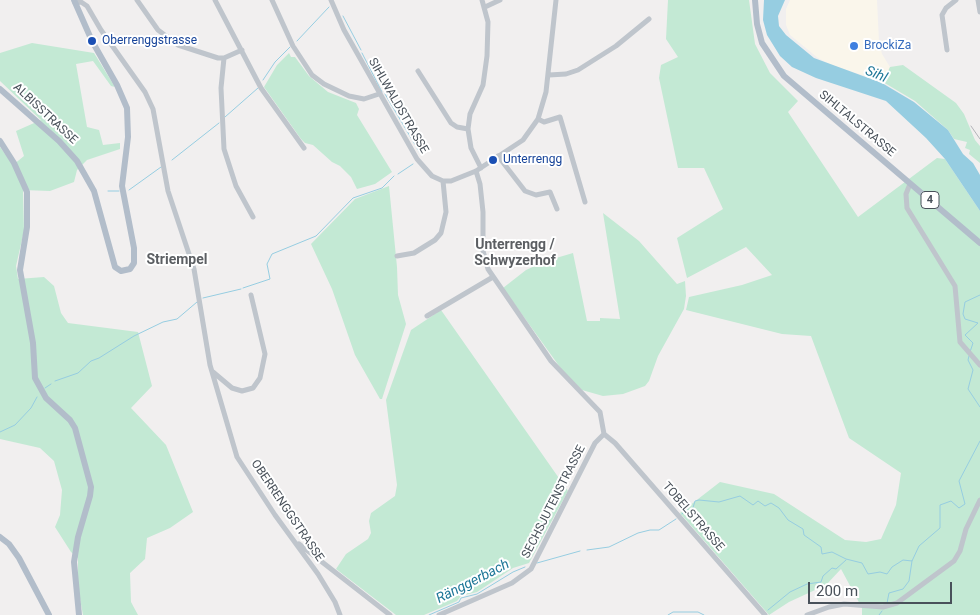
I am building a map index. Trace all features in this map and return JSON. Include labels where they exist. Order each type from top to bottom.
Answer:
[{"type":"main road","name":"SIHLTALSTRASSE","points":[[755,0],[760,36],[768,54],[781,74],[980,242]]},
{"type":"main road","name":"ALBISSTRASSE","points":[[0,89],[59,141],[77,161],[94,191],[115,267],[121,271],[130,269],[134,263],[134,248],[122,186],[128,137],[127,108],[117,85],[92,42],[74,2]]},
{"type":"main road","points":[[0,141],[14,163],[27,192],[27,227],[20,270],[32,336],[35,378],[46,398],[70,420],[75,428],[91,487],[78,537],[74,562],[79,615]]},
{"type":"main road","points":[[0,537],[9,544],[19,558],[49,615]]},
{"type":"street","points":[[137,0],[166,38],[188,49],[224,58],[242,50]]},
{"type":"street","points":[[215,0],[272,106],[304,148]]},
{"type":"street","points":[[272,0],[293,46],[312,75],[324,84],[349,96],[364,99],[379,94]]},
{"type":"street","name":"SIHLWALDSTRASSE","points":[[331,0],[344,30],[417,159],[432,176],[443,181]]},
{"type":"street","points":[[482,0],[485,7],[488,35],[484,76],[479,96],[470,114],[468,129],[471,148],[479,169],[483,212],[483,251],[493,277],[551,361],[600,412],[604,434]]},
{"type":"street","points":[[485,7],[500,0]]},
{"type":"street","points":[[397,256],[414,253],[435,240],[442,233],[446,212],[443,181],[459,180],[479,169],[522,140],[538,119],[544,101],[548,75],[556,0]]},
{"type":"street","points":[[947,50],[942,15],[946,8],[956,0]]},
{"type":"street","points":[[978,0],[980,12]]},
{"type":"street","name":"OBERRENGGSTRASSE","points":[[74,2],[81,2],[87,6],[101,30],[145,92],[153,109],[168,191],[194,269],[204,335],[212,372],[238,457],[335,602],[340,615]]},
{"type":"street","points":[[548,75],[566,74],[578,70],[616,46],[649,19]]},
{"type":"street","points":[[224,58],[221,88],[224,149],[236,186],[253,217]]},
{"type":"street","points":[[418,71],[451,123],[458,128],[468,129]]},
{"type":"street","points":[[538,119],[544,122],[560,117],[585,202]]},
{"type":"street","points":[[498,156],[525,191],[536,195],[550,192],[557,209]]},
{"type":"street","points":[[910,184],[906,194],[907,208],[955,286],[960,342],[980,365]]},
{"type":"street","points":[[427,316],[493,277]]},
{"type":"street","points":[[212,372],[232,388],[242,391],[253,388],[260,378],[265,354],[250,295]]},
{"type":"street","name":"SECHSJUTENSTRASSE","points":[[439,615],[512,583],[531,569],[595,443],[604,434]]},
{"type":"street","name":"TOBELSTRASSE","points":[[604,434],[615,443],[766,615]]},
{"type":"street","points":[[807,615],[844,604],[883,607],[897,603],[954,560],[960,551],[966,529],[980,500]]},
{"type":"street","points":[[293,539],[390,615]]},
{"type":"shaded area","points":[[790,0],[877,0],[879,42],[882,54],[890,67],[883,82],[832,65],[818,58],[790,35],[786,25],[786,9]]},
{"type":"green space","points":[[668,0],[749,0],[755,44],[770,73],[798,101],[788,112],[858,217],[937,158],[945,159],[980,211],[980,615],[862,615],[862,608],[841,569],[826,585],[789,602],[769,615],[680,513],[720,482],[774,494],[845,540],[866,542],[881,539],[896,505],[901,473],[849,438],[811,336],[782,334],[686,310],[689,297],[742,285],[772,275],[746,247],[687,278],[677,238],[723,209],[704,168],[678,168],[659,78],[661,65],[678,57],[666,39]]},
{"type":"green space","points":[[32,43],[94,53],[115,87],[111,86],[93,61],[76,64],[87,127],[99,130],[103,145],[120,143],[120,149],[87,160],[77,170],[74,182],[50,191],[23,190],[24,231],[16,266],[18,279],[44,277],[54,286],[61,313],[68,323],[138,332],[152,386],[131,408],[166,445],[193,512],[170,528],[147,538],[145,559],[130,573],[131,602],[138,615],[83,615],[78,588],[78,558],[71,552],[55,527],[60,515],[62,490],[54,461],[40,448],[0,439],[0,147],[13,165],[24,156],[16,131],[41,120],[0,81],[0,53]]},
{"type":"green space","points":[[289,53],[291,57],[295,57],[309,76],[328,92],[356,103],[359,109],[357,115],[392,172],[375,184],[357,189],[351,177],[340,166],[332,162],[313,145],[305,143],[301,139],[264,87],[277,65]]},
{"type":"green space","points":[[903,65],[956,103],[964,114],[975,140],[980,146],[980,163],[969,154],[970,150],[965,148],[967,142],[954,139],[948,130],[915,101],[883,82],[890,67]]},
{"type":"green space","points":[[389,186],[398,295],[406,324],[382,399],[380,399],[355,355],[332,289],[311,244],[355,199]]},
{"type":"green space","points":[[603,213],[639,241],[677,284],[685,281],[686,296],[684,309],[658,356],[649,381],[645,386],[623,394],[603,396],[582,390],[562,370],[503,288],[526,270],[546,261],[573,253],[587,321],[600,321],[600,318],[620,319]]},
{"type":"green space","points":[[441,310],[568,491],[529,563],[513,568],[477,592],[461,596],[457,601],[424,615],[396,615],[336,569],[346,554],[368,539],[371,533],[369,521],[371,513],[395,496],[397,485],[386,400],[411,330]]},
{"type":"water","points":[[764,0],[785,0],[778,16],[779,26],[786,35],[814,58],[882,83],[914,102],[948,130],[963,154],[973,163],[980,175],[980,211],[945,159],[926,138],[886,101],[816,78],[792,67],[780,56],[767,35],[763,20]]},
{"type":"waterway","points":[[297,41],[329,7]]},
{"type":"waterway","points":[[343,16],[361,50]]},
{"type":"waterway","points":[[263,80],[275,62],[290,47]]},
{"type":"waterway","points":[[362,53],[382,92]]},
{"type":"waterway","points":[[225,117],[258,88]]},
{"type":"waterway","points":[[385,94],[420,153]]},
{"type":"waterway","points":[[172,160],[219,123]]},
{"type":"waterway","points":[[398,174],[413,164]]},
{"type":"waterway","points":[[129,190],[161,167]]},
{"type":"waterway","points":[[243,288],[270,279],[267,264],[272,254],[316,236],[353,198],[382,188],[394,176]]},
{"type":"waterway","points":[[108,191],[119,191]]},
{"type":"waterway","points":[[203,298],[241,289]]},
{"type":"waterway","points":[[970,352],[973,343],[965,335],[978,323],[965,319],[963,314],[965,302],[980,295]]},
{"type":"waterway","points":[[55,381],[78,373],[91,361],[134,336],[163,322],[177,319],[197,302]]},
{"type":"waterway","points":[[969,356],[968,360],[973,370],[968,389],[980,407]]},
{"type":"waterway","points":[[45,388],[51,384]]},
{"type":"waterway","points":[[0,432],[15,425],[31,408],[37,397]]},
{"type":"waterway","points":[[682,514],[686,510],[692,511],[695,501],[699,500],[719,502],[740,496],[753,505],[758,501],[765,506],[771,503],[779,508],[788,520],[803,529],[804,535],[821,547],[822,554],[832,552],[846,559],[862,563],[868,574],[880,572],[887,574],[892,567],[903,560],[912,561],[919,546],[940,528],[940,505],[951,501],[959,508],[965,504],[959,481],[980,441]]},
{"type":"waterway","name":"Ränggerbach","points":[[587,550],[609,547],[638,533],[659,530],[676,519]]},
{"type":"waterway","name":"Ränggerbach","points":[[537,563],[580,551]]},
{"type":"waterway","points":[[768,610],[790,592],[807,584],[821,582],[823,576],[832,568],[836,569],[846,560]]},
{"type":"waterway","points":[[887,603],[889,593],[903,589],[909,581],[912,561]]},
{"type":"waterway","name":"Ränggerbach","points":[[429,615],[459,602],[461,598],[477,594],[513,572],[525,567]]},
{"type":"waterway","points":[[879,615],[882,611]]},
{"type":"waterway","points":[[668,615],[673,612],[698,612],[704,615]]},
{"type":"railway","points":[[971,126],[980,139]]},
{"type":"place","name":"Oberrenggstrasse","points":[[92,41]]},
{"type":"place","name":"BrockiZa","points":[[854,46]]},
{"type":"place","name":"Unterrengg","points":[[493,160]]},
{"type":"district","name":"Unterrengg / Schwyzerhof","points":[[515,254]]},
{"type":"district","name":"Striempel","points":[[177,260]]},
{"type":"water label","name":"Sihl","points":[[876,75]]}]
